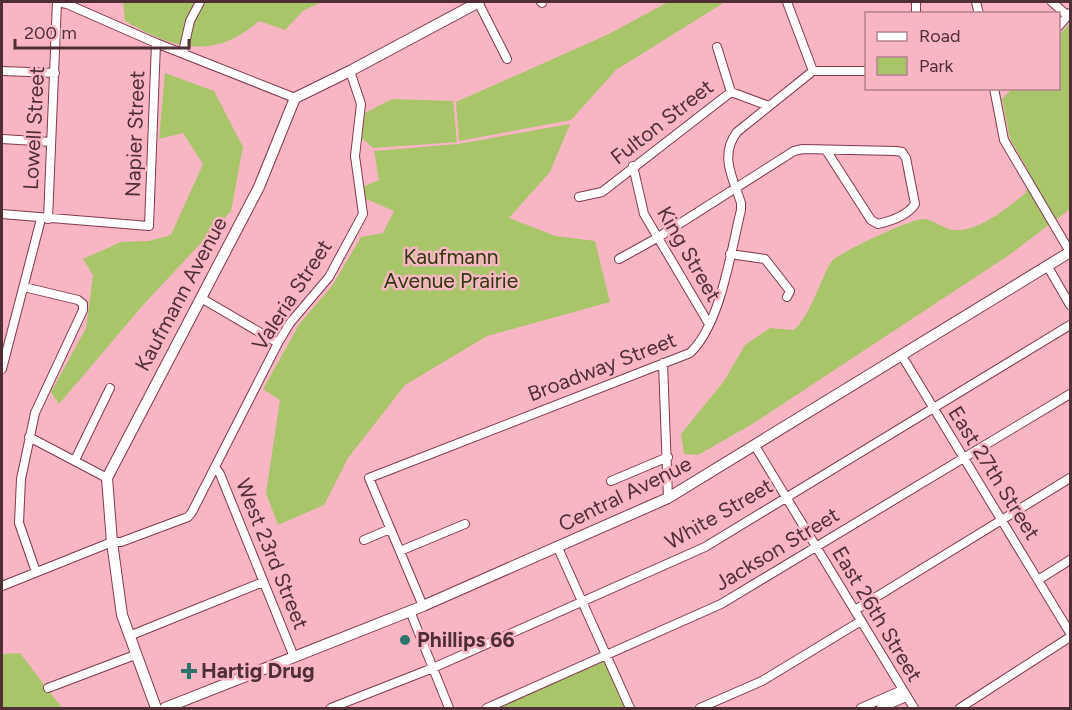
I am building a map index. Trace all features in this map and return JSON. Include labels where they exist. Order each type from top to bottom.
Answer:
[{"type":"main road","points":[[296,98],[350,72],[478,2]]},
{"type":"main road","name":"Kaufmann Avenue","points":[[107,478],[259,188],[296,98]]},
{"type":"main road","name":"Central Avenue","points":[[165,708],[423,606],[669,498],[1071,252]]},
{"type":"main road","points":[[107,478],[112,542],[122,615],[156,708]]},
{"type":"street","points":[[57,2],[67,4],[156,43],[296,98]]},
{"type":"street","name":"Lowell Street","points":[[2,362],[45,219],[55,73],[57,2]]},
{"type":"street","points":[[183,52],[190,21],[200,2]]},
{"type":"street","points":[[478,2],[507,59]]},
{"type":"street","points":[[787,2],[813,71],[865,71]]},
{"type":"street","points":[[1052,2],[1069,14]]},
{"type":"street","name":"Napier Street","points":[[45,219],[149,226],[156,43]]},
{"type":"street","points":[[717,47],[730,92]]},
{"type":"street","points":[[2,71],[55,73]]},
{"type":"street","name":"Broadway Street","points":[[390,529],[369,478],[690,353],[697,347],[709,324],[720,294],[741,210],[727,158],[731,140],[813,71]]},
{"type":"street","name":"Valeria Street","points":[[2,586],[112,542],[121,542],[188,518],[278,343],[290,323],[329,277],[363,214],[355,156],[361,104],[350,72]]},
{"type":"street","name":"Fulton Street","points":[[579,197],[602,192],[730,92],[769,106]]},
{"type":"street","points":[[995,92],[1004,140],[1071,252]]},
{"type":"street","points":[[2,139],[51,142]]},
{"type":"street","points":[[619,259],[657,238],[794,151],[826,150],[902,152],[906,158],[915,204],[911,210],[878,224],[871,220],[826,150]]},
{"type":"street","name":"King Street","points":[[633,166],[644,214],[709,324]]},
{"type":"street","points":[[2,214],[45,219]]},
{"type":"street","points":[[730,254],[765,258],[789,291],[787,297]]},
{"type":"street","points":[[1048,267],[1071,305]]},
{"type":"street","points":[[24,287],[78,300],[83,304],[35,413],[21,479],[19,523],[36,572]]},
{"type":"street","points":[[201,298],[278,343]]},
{"type":"street","name":"White Street","points":[[331,708],[433,668],[705,548],[784,497],[1071,325]]},
{"type":"street","name":"East 27th Street","points":[[902,356],[1071,635]]},
{"type":"street","points":[[663,363],[669,498]]},
{"type":"street","points":[[75,460],[110,388]]},
{"type":"street","name":"Jackson Street","points":[[487,708],[721,604],[963,456],[1071,394]]},
{"type":"street","points":[[29,437],[107,478]]},
{"type":"street","name":"East 26th Street","points":[[755,446],[914,708]]},
{"type":"street","points":[[610,481],[668,457]]},
{"type":"street","name":"West 23rd Street","points":[[215,467],[220,474],[294,657]]},
{"type":"street","points":[[855,610],[1000,518],[1071,478]]},
{"type":"street","points":[[400,551],[465,524]]},
{"type":"street","points":[[364,540],[390,529],[423,606]]},
{"type":"street","points":[[558,548],[630,708]]},
{"type":"street","points":[[1038,580],[1071,560]]},
{"type":"street","points":[[129,636],[263,582]]},
{"type":"street","points":[[410,611],[448,708]]},
{"type":"street","points":[[700,708],[762,681],[861,621]]},
{"type":"street","points":[[960,708],[1071,635]]},
{"type":"street","points":[[48,688],[135,655]]},
{"type":"street","points":[[861,708],[904,694]]},
{"type":"street","points":[[881,708],[904,694]]},
{"type":"green space","points":[[123,2],[321,2],[303,11],[285,30],[259,21],[242,34],[225,42],[209,46],[192,46],[176,44],[159,38],[125,21]]},
{"type":"green space","points":[[668,2],[725,2],[616,70],[571,120],[459,141],[456,102],[609,34]]},
{"type":"green space","points":[[1070,22],[1070,209],[1009,255],[754,423],[698,455],[684,454],[681,434],[724,381],[745,345],[770,328],[794,330],[807,312],[834,259],[878,236],[916,220],[927,219],[953,230],[973,227],[992,218],[1026,193],[1028,170],[1010,139],[1002,99],[1011,90],[1060,90],[1060,35]]},
{"type":"green space","points":[[165,73],[214,91],[243,147],[231,211],[144,304],[59,404],[51,392],[86,328],[93,275],[83,259],[121,242],[149,241],[171,235],[203,164],[183,133],[159,139]]},
{"type":"green space","points":[[392,99],[453,101],[457,142],[373,148],[362,138],[365,113]]},
{"type":"green space","name":"Kaufmann Avenue Prairie","points":[[570,124],[550,172],[509,218],[556,236],[595,241],[610,302],[487,336],[405,385],[348,458],[324,505],[278,525],[266,493],[280,400],[263,389],[300,323],[332,286],[361,237],[383,233],[394,211],[366,199],[364,186],[379,180],[374,151],[458,144]]},
{"type":"green space","points":[[20,653],[62,708],[2,708],[2,654]]},
{"type":"green space","points":[[606,656],[630,708],[487,708]]},
{"type":"place","name":"Phillips 66","points":[[405,640]]},
{"type":"place","name":"Hartig Drug","points":[[189,671]]}]
